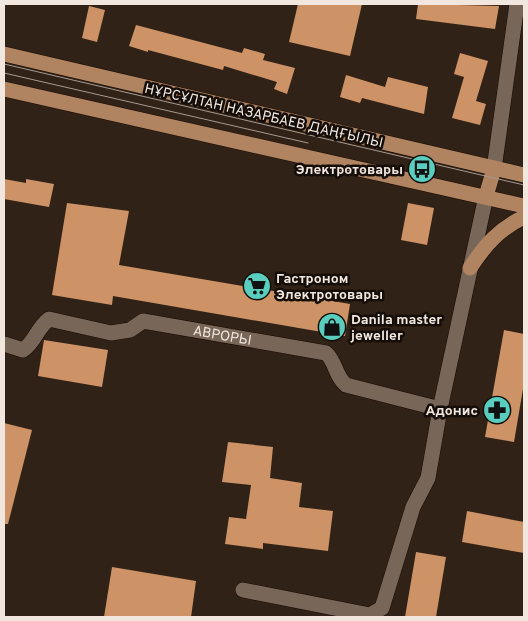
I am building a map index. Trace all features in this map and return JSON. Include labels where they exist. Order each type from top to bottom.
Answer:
[{"type":"main road","name":"НҰРСҰЛТАН НАЗАРБАЕВ ДАҢҒЫЛЫ","points":[[4,54],[524,175]]},
{"type":"main road","points":[[4,89],[524,206]]},
{"type":"main road","points":[[486,196],[494,169]]},
{"type":"main road","points":[[470,268],[484,247],[499,231],[524,217]]},
{"type":"street","points":[[494,169],[517,4]]},
{"type":"street","points":[[243,590],[370,615],[377,613],[382,608],[413,507],[428,478],[440,409],[486,196]]},
{"type":"street","name":"АВРОРЫ","points":[[4,344],[23,350],[31,344],[40,327],[49,319],[111,333],[130,330],[143,320],[326,353],[332,359],[339,378],[346,385],[440,409]]},
{"type":"building","points":[[298,4],[362,4],[350,56],[289,42]]},
{"type":"building","points":[[418,4],[499,6],[495,29],[416,19]]},
{"type":"building","points":[[89,6],[105,10],[97,42],[82,38]]},
{"type":"building","points":[[136,25],[242,53],[244,48],[265,54],[263,60],[295,68],[287,94],[274,89],[277,82],[224,66],[223,70],[129,46]]},
{"type":"building","points":[[460,53],[488,61],[476,101],[486,104],[480,125],[452,118],[464,77],[454,74]]},
{"type":"building","points":[[346,75],[385,87],[388,77],[428,87],[424,114],[362,98],[360,103],[340,97]]},
{"type":"building","points":[[4,179],[26,183],[26,179],[54,184],[49,207],[4,199]]},
{"type":"building","points":[[67,203],[129,211],[119,265],[350,304],[345,336],[113,296],[112,305],[52,295]]},
{"type":"building","points":[[408,203],[434,208],[427,245],[401,240]]},
{"type":"building","points":[[504,330],[524,334],[524,383],[514,442],[485,437]]},
{"type":"building","points":[[44,340],[108,350],[102,387],[38,376]]},
{"type":"building","points":[[4,423],[32,430],[8,524],[4,524]]},
{"type":"building","points":[[228,442],[273,447],[270,478],[302,483],[299,507],[333,511],[328,551],[263,543],[263,549],[225,544],[229,517],[246,519],[251,485],[222,482]]},
{"type":"building","points":[[467,511],[524,522],[524,553],[462,542]]},
{"type":"building","points":[[416,552],[446,557],[436,617],[405,617]]},
{"type":"building","points":[[112,567],[196,581],[191,617],[104,617]]},
{"type":"tram line","points":[[4,64],[524,185]]},
{"type":"tram line","points":[[4,73],[308,143]]},
{"type":"place","name":"Электротовары","points":[[422,169]]},
{"type":"place","name":"Гастроном Электротовары","points":[[257,286]]},
{"type":"place","name":"Danila master jeweller","points":[[332,327]]},
{"type":"place","name":"Адонис","points":[[497,410]]}]
